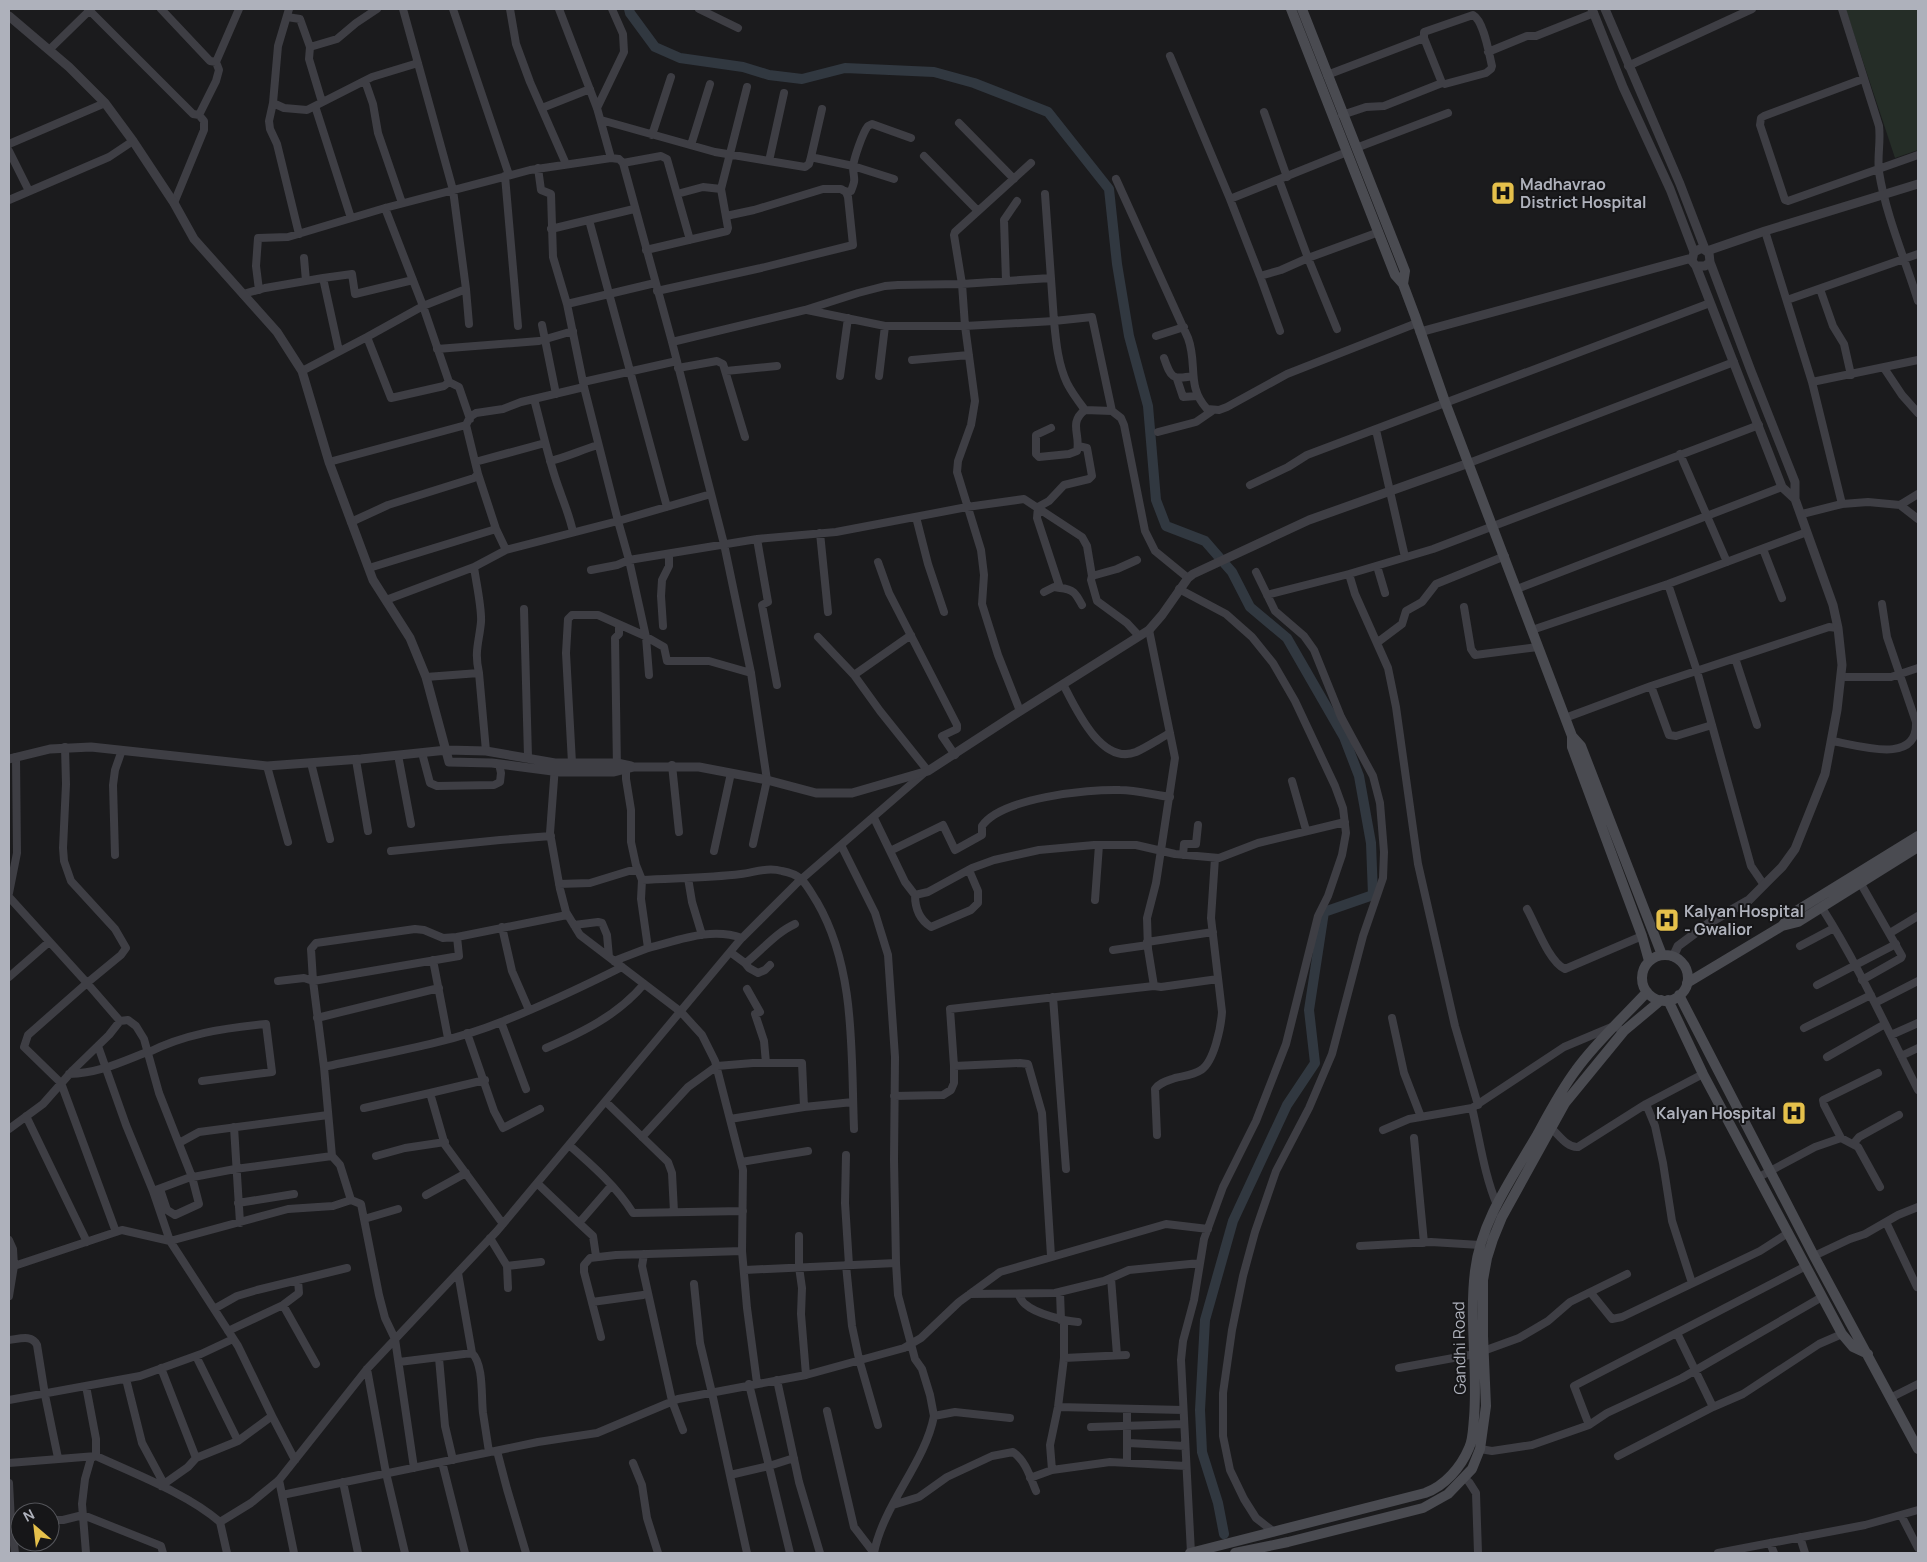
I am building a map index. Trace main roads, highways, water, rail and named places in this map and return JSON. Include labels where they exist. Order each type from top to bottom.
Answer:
[{"type":"main road","points":[[1291,9],[1405,271],[1403,284]]},
{"type":"main road","points":[[1302,9],[1342,115],[1351,150],[1394,275],[1403,284],[1445,402],[1565,718],[1572,736],[1581,746],[1662,955]]},
{"type":"main road","points":[[1572,736],[1572,747],[1642,936],[1649,961]]},
{"type":"main road","points":[[1782,926],[1793,913],[1918,836]]},
{"type":"main road","points":[[1239,1553],[1265,1550],[1423,1508],[1448,1494],[1464,1478],[1472,1469],[1480,1449],[1486,1406],[1479,1353],[1483,1280],[1487,1258],[1502,1217],[1565,1103],[1619,1029],[1665,1000],[1680,995],[1687,983],[1782,926],[1798,922],[1822,908],[1918,847]]},
{"type":"main road","points":[[1687,983],[1684,964],[1673,957],[1662,955],[1649,961],[1645,967],[1642,980],[1647,992],[1665,1000],[1842,1334],[1853,1347],[1868,1354]]},
{"type":"main road","name":"Gandhi Road","points":[[1190,1553],[1434,1490],[1452,1474],[1470,1447],[1479,1353],[1473,1296],[1475,1269],[1488,1222],[1575,1071],[1619,1029],[1647,992]]},
{"type":"main road","points":[[1680,995],[1814,1256],[1918,1449]]},
{"type":"waterway","points":[[629,9],[655,47],[680,58],[743,67],[769,75],[802,79],[845,68],[934,72],[974,83],[1048,112],[1109,189],[1117,264],[1129,336],[1148,406],[1156,500],[1166,526],[1205,541],[1232,572],[1250,607],[1287,638],[1344,737],[1359,776],[1371,843],[1373,895],[1324,912],[1309,1010],[1315,1063],[1287,1105],[1233,1221],[1205,1320],[1200,1410],[1202,1452],[1218,1503],[1224,1534]]},
{"type":"place","name":"Madhavrao District Hospital","points":[[1503,193]]},
{"type":"place","name":"Kalyan Hospital - Gwalior","points":[[1667,920]]},
{"type":"place","name":"Kalyan Hospital","points":[[1794,1113]]}]
